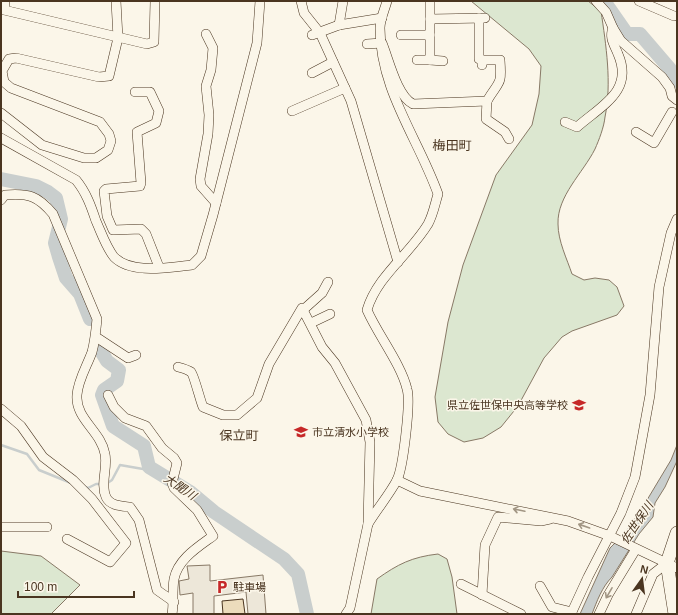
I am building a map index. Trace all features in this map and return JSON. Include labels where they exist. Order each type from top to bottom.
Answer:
[{"type":"highway","points":[[675,614],[672,566],[677,533]]},
{"type":"street","points":[[5,1],[4,10],[147,44],[154,42],[155,1]]},
{"type":"street","points":[[1,113],[42,145],[84,158],[96,158],[104,154],[108,150],[111,141],[109,134],[100,122],[11,88],[4,82],[2,71],[9,59],[16,58],[99,77],[108,76],[118,38],[116,1]]},
{"type":"street","points":[[1,138],[76,180],[84,190],[103,237],[114,257],[128,265],[139,267],[192,265],[201,256],[216,203],[257,43],[260,1]]},
{"type":"street","points":[[301,1],[304,13],[333,62],[357,120],[398,262]]},
{"type":"street","points":[[339,25],[343,1]]},
{"type":"street","points":[[368,524],[397,480],[401,466],[408,410],[408,390],[399,368],[367,310],[378,287],[427,224],[438,194],[422,154],[390,87],[383,63],[380,26],[387,1]]},
{"type":"street","points":[[430,1],[430,60]]},
{"type":"street","points":[[596,1],[606,12],[621,41],[662,77],[675,98],[672,116],[654,143],[636,132]]},
{"type":"street","points":[[639,1],[674,16]]},
{"type":"street","points":[[316,34],[339,25],[382,18]]},
{"type":"street","points":[[430,19],[482,18],[479,58],[482,63],[500,60],[501,79],[487,101],[486,119],[504,132],[509,139]]},
{"type":"street","points":[[566,122],[577,127],[612,97],[621,85],[623,66],[611,40],[613,28]]},
{"type":"street","points":[[405,32],[430,35]]},
{"type":"street","points":[[206,34],[212,48],[211,70],[206,86],[209,115],[208,134],[200,178],[201,186],[216,203]]},
{"type":"street","points":[[367,44],[382,43]]},
{"type":"street","points":[[382,43],[397,82],[407,101],[413,104],[487,101]]},
{"type":"street","points":[[417,60],[443,61]]},
{"type":"street","points":[[312,73],[333,62]]},
{"type":"street","points":[[292,111],[345,88]]},
{"type":"street","points":[[135,92],[150,92],[159,111],[156,123],[137,132],[140,186],[106,189],[104,191],[107,216],[113,230],[141,229],[146,234],[159,267]]},
{"type":"street","points":[[1,200],[5,195],[23,194],[42,202],[53,214],[97,319],[96,337],[77,396],[79,412],[99,438],[105,454],[104,482],[106,497],[115,505],[130,507],[139,520],[157,590],[174,602]]},
{"type":"street","points":[[540,586],[552,607],[572,613],[621,513],[635,477],[650,394],[658,287],[671,233],[677,218]]},
{"type":"street","points":[[178,367],[191,372],[203,407],[223,415],[237,415],[257,398],[278,348],[302,308],[303,310],[322,293],[328,282]]},
{"type":"street","points":[[303,310],[322,347],[335,363],[366,420],[370,442],[368,524],[350,608],[346,614]]},
{"type":"street","points":[[311,323],[330,314]]},
{"type":"street","points":[[96,337],[132,356]]},
{"type":"street","points":[[108,395],[114,407],[125,418],[146,426],[152,431],[162,448],[174,458],[177,463],[172,483],[174,488],[197,510],[213,536],[188,556],[180,565],[174,579],[174,602],[172,614]]},
{"type":"street","points":[[1,409],[22,426],[43,456],[73,480],[84,491],[126,543],[110,562],[67,538]]},
{"type":"street","points":[[397,480],[420,491],[557,518],[610,536],[672,566]]},
{"type":"street","points":[[482,595],[485,545],[498,518],[541,521],[557,518]]},
{"type":"street","points":[[1,527],[46,527]]},
{"type":"street","points":[[599,614],[634,548]]},
{"type":"street","points":[[636,614],[653,574],[672,566]]},
{"type":"street","points":[[461,584],[521,614]]},
{"type":"green space","points":[[471,1],[588,1],[601,11],[608,77],[607,104],[604,121],[595,149],[566,194],[559,214],[558,230],[572,274],[584,280],[595,278],[609,280],[617,287],[624,306],[617,315],[572,331],[562,337],[544,358],[518,406],[501,427],[483,438],[464,442],[448,434],[438,422],[435,397],[448,322],[463,265],[496,175],[532,125],[539,94],[541,66],[529,49]]},
{"type":"green space","points":[[1,551],[41,556],[80,585],[51,614],[1,614]]},
{"type":"green space","points":[[438,554],[447,559],[452,577],[457,614],[371,614],[377,579],[392,569],[413,559]]},
{"type":"shaded area","name":"駐車場","points":[[210,565],[210,581],[263,575],[266,614],[248,614],[246,592],[214,596],[214,614],[193,614],[193,593],[180,595],[179,581],[189,579],[187,566]]},
{"type":"water","name":"佐世保川","points":[[677,445],[677,461],[665,487],[655,503],[653,517],[639,534],[612,577],[605,585],[592,614],[580,614],[610,548],[625,533],[641,510],[671,460]]},
{"type":"building","points":[[243,599],[245,614],[223,614],[222,601]]},
{"type":"waterway","points":[[604,1],[627,34],[640,34],[670,69],[672,82]]},
{"type":"waterway","name":"大聞川","points":[[1,179],[36,186],[56,198],[61,219],[55,243],[66,278],[80,294],[90,319]]},
{"type":"waterway","name":"大聞川","points":[[101,351],[107,361],[119,370],[117,381],[104,390],[102,395],[113,426],[144,446],[149,467],[190,492],[214,512],[284,559],[298,574],[307,614]]},
{"type":"waterway","points":[[1,445],[27,454],[39,470],[71,483]]},
{"type":"waterway","points":[[106,484],[112,480],[120,465],[143,469],[149,467]]},
{"type":"waterway","points":[[85,487],[88,488],[96,484],[101,484]]},
{"type":"place","name":"県立佐世保中央高等学校","points":[[579,405]]},
{"type":"place","name":"市立清水小学校","points":[[301,432]]},
{"type":"place","name":"駐車場","points":[[222,587]]},
{"type":"district","name":"梅田町","points":[[452,145]]},
{"type":"district","name":"保立町","points":[[239,435]]}]
